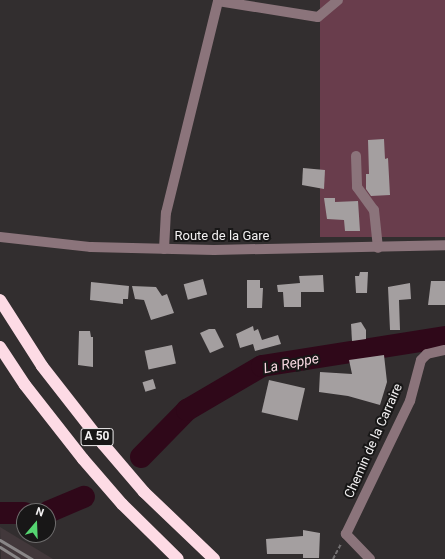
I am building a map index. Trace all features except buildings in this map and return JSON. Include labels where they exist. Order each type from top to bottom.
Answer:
[{"type":"highway","name":"A 50","points":[[0,300],[42,366],[103,444],[144,492],[214,559]]},
{"type":"highway","name":"A 50","points":[[0,347],[25,385],[83,459],[122,504],[178,559]]},
{"type":"street","points":[[164,249],[166,213],[218,1],[318,17],[338,0]]},
{"type":"street","points":[[356,156],[357,187],[374,210],[378,248]]},
{"type":"street","name":"Route de la Gare","points":[[0,237],[91,247],[164,249],[378,248],[445,245]]},
{"type":"street","name":"Chemin de la Carraire","points":[[346,534],[410,401],[421,360],[430,353],[445,350]]},
{"type":"street","points":[[346,534],[370,559]]},
{"type":"path","points":[[333,559],[346,534]]},
{"type":"shaded area","points":[[320,0],[445,0],[445,237],[320,237]]},
{"type":"shaded area","points":[[0,527],[16,537],[16,543],[26,543],[53,559],[1,559]]},
{"type":"waterway","name":"La Reppe","points":[[141,457],[187,410],[262,366],[445,337]]},
{"type":"waterway","name":"La Reppe","points":[[56,509],[84,497]]},
{"type":"waterway","name":"La Reppe","points":[[0,513],[16,513]]},
{"type":"railway","points":[[0,540],[32,559]]},
{"type":"railway","points":[[0,547],[19,559]]}]
